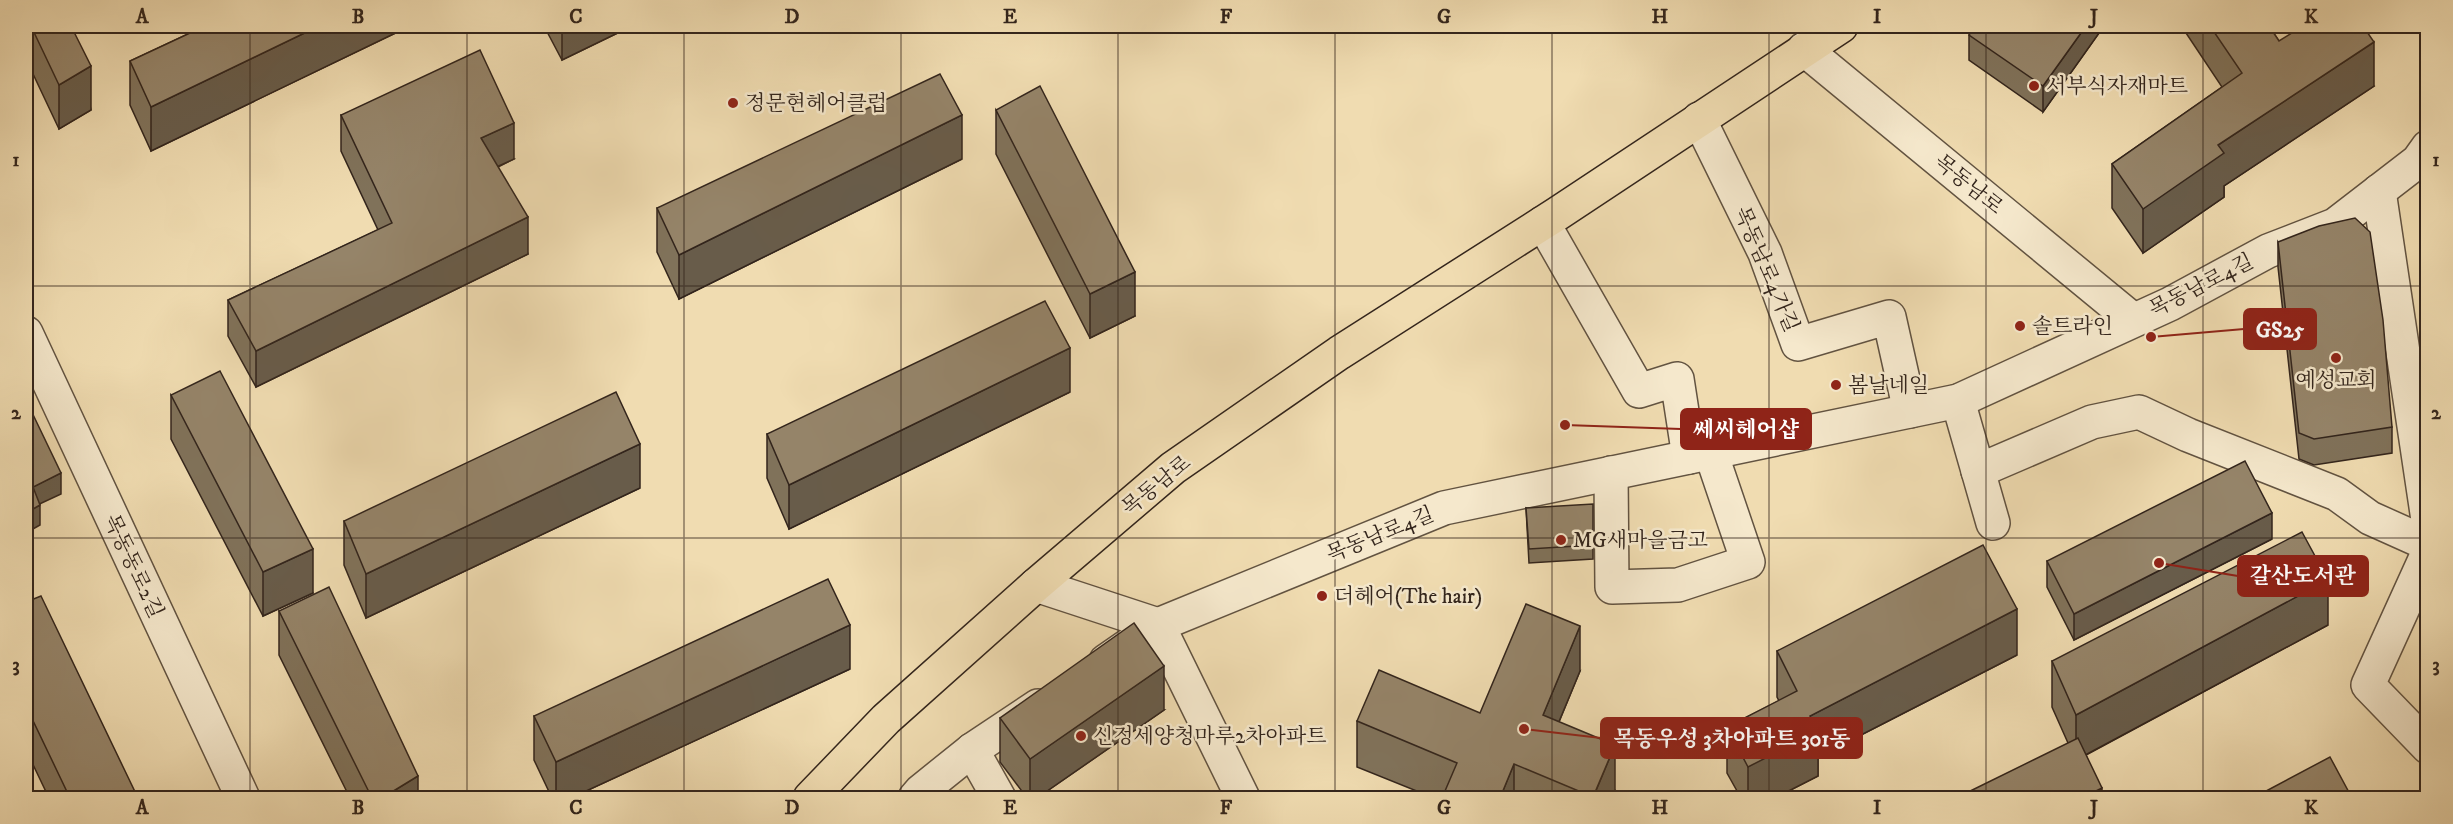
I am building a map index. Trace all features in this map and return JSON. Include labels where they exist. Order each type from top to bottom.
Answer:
[{"type":"main road","name":"목동남로","points":[[810,798],[886,719],[1036,585],[1173,468],[1339,353],[1543,223],[1841,26]]},
{"type":"street","name":"목동남로","points":[[1804,49],[2133,320]]},
{"type":"street","name":"목동남로4가길","points":[[1699,119],[1765,253],[1798,344],[1889,317],[1910,411]]},
{"type":"street","name":"목동남로4길","points":[[915,798],[972,750],[1158,626],[1444,508],[1958,401],[2170,304],[2268,251],[2335,225],[2418,161],[2427,147]]},
{"type":"street","points":[[2379,191],[2427,520]]},
{"type":"street","points":[[1543,223],[1639,391],[1677,379],[1700,455],[1748,562],[1678,585],[1612,587],[1611,473]]},
{"type":"street","name":"목동동로2길","points":[[26,333],[243,798]]},
{"type":"street","points":[[1958,401],[1993,523]]},
{"type":"street","points":[[1978,471],[2092,422],[2139,412],[2188,435],[2337,494],[2370,518],[2427,544]]},
{"type":"street","points":[[2427,553],[2368,685],[2427,747]]},
{"type":"street","points":[[1036,585],[1158,626],[1243,798]]},
{"type":"street","points":[[972,750],[999,798]]},
{"type":"building","points":[[31,26],[71,26],[91,66],[59,85]]},
{"type":"building","points":[[205,26],[319,26],[151,107],[130,61]]},
{"type":"building","points":[[1975,26],[2086,26],[2043,86],[1969,35]]},
{"type":"building","points":[[2210,26],[2269,26],[2279,41],[2303,26],[2363,26],[2374,42],[2218,145],[2224,153],[2143,209],[2112,164],[2242,73]]},
{"type":"building","points":[[480,50],[514,123],[481,138],[528,217],[256,351],[228,300],[392,223],[341,115]]},
{"type":"building","points":[[940,74],[962,115],[679,255],[657,208]]},
{"type":"building","points":[[1040,86],[1135,272],[1090,294],[996,110]]},
{"type":"building","name":"예성교회","points":[[2355,218],[2370,232],[2383,320],[2392,427],[2314,439],[2299,433],[2278,242],[2319,226]]},
{"type":"building","points":[[1045,301],[1070,348],[789,485],[767,434]]},
{"type":"building","points":[[220,371],[313,549],[263,572],[171,395]]},
{"type":"building","points":[[616,392],[640,444],[366,574],[344,521]]},
{"type":"building","points":[[26,400],[61,473],[33,487],[40,505],[26,513]]},
{"type":"building","points":[[2245,461],[2272,513],[2074,614],[2047,561]]},
{"type":"building","name":"MG새마을금고","points":[[1593,504],[1593,545],[1529,549],[1526,508]]},
{"type":"building","points":[[2302,532],[2328,580],[2076,715],[2052,661]]},
{"type":"building","points":[[1983,545],[2017,609],[1810,716],[1818,731],[1748,767],[1727,727],[1797,691],[1777,651]]},
{"type":"building","points":[[828,579],[850,625],[556,762],[534,716]]},
{"type":"building","points":[[329,587],[418,776],[382,798],[372,798],[279,611]]},
{"type":"building","points":[[41,596],[138,798],[70,798],[26,706],[26,602]]},
{"type":"building","points":[[1526,604],[1580,626],[1543,715],[1615,745],[1593,797],[1514,764],[1500,798],[1442,798],[1457,763],[1357,721],[1379,670],[1480,713]]},
{"type":"building","points":[[1134,623],[1164,666],[1030,759],[1000,718]]},
{"type":"building","points":[[2078,738],[2102,788],[2082,798],[1956,798]]},
{"type":"building","points":[[2330,757],[2352,798],[2253,798]]},
{"type":"place","name":"서부식자재마트","points":[[2034,86]]},
{"type":"place","name":"정문현헤어클럽","points":[[733,103]]},
{"type":"place","name":"솔트라인","points":[[2020,326]]},
{"type":"place","name":"GS25","points":[[2151,337]]},
{"type":"place","name":"예성교회","points":[[2336,358]]},
{"type":"place","name":"봄날네일","points":[[1836,385]]},
{"type":"place","name":"쎄씨헤어샵","points":[[1565,425]]},
{"type":"place","name":"MG새마을금고","points":[[1561,540]]},
{"type":"place","name":"갈산도서관","points":[[2159,563]]},
{"type":"place","name":"더헤어(The hair)","points":[[1322,596]]},
{"type":"place","name":"목동우성 3차아파트 301동","points":[[1524,729]]},
{"type":"place","name":"신정세양청마루2차아파트","points":[[1081,736]]}]
